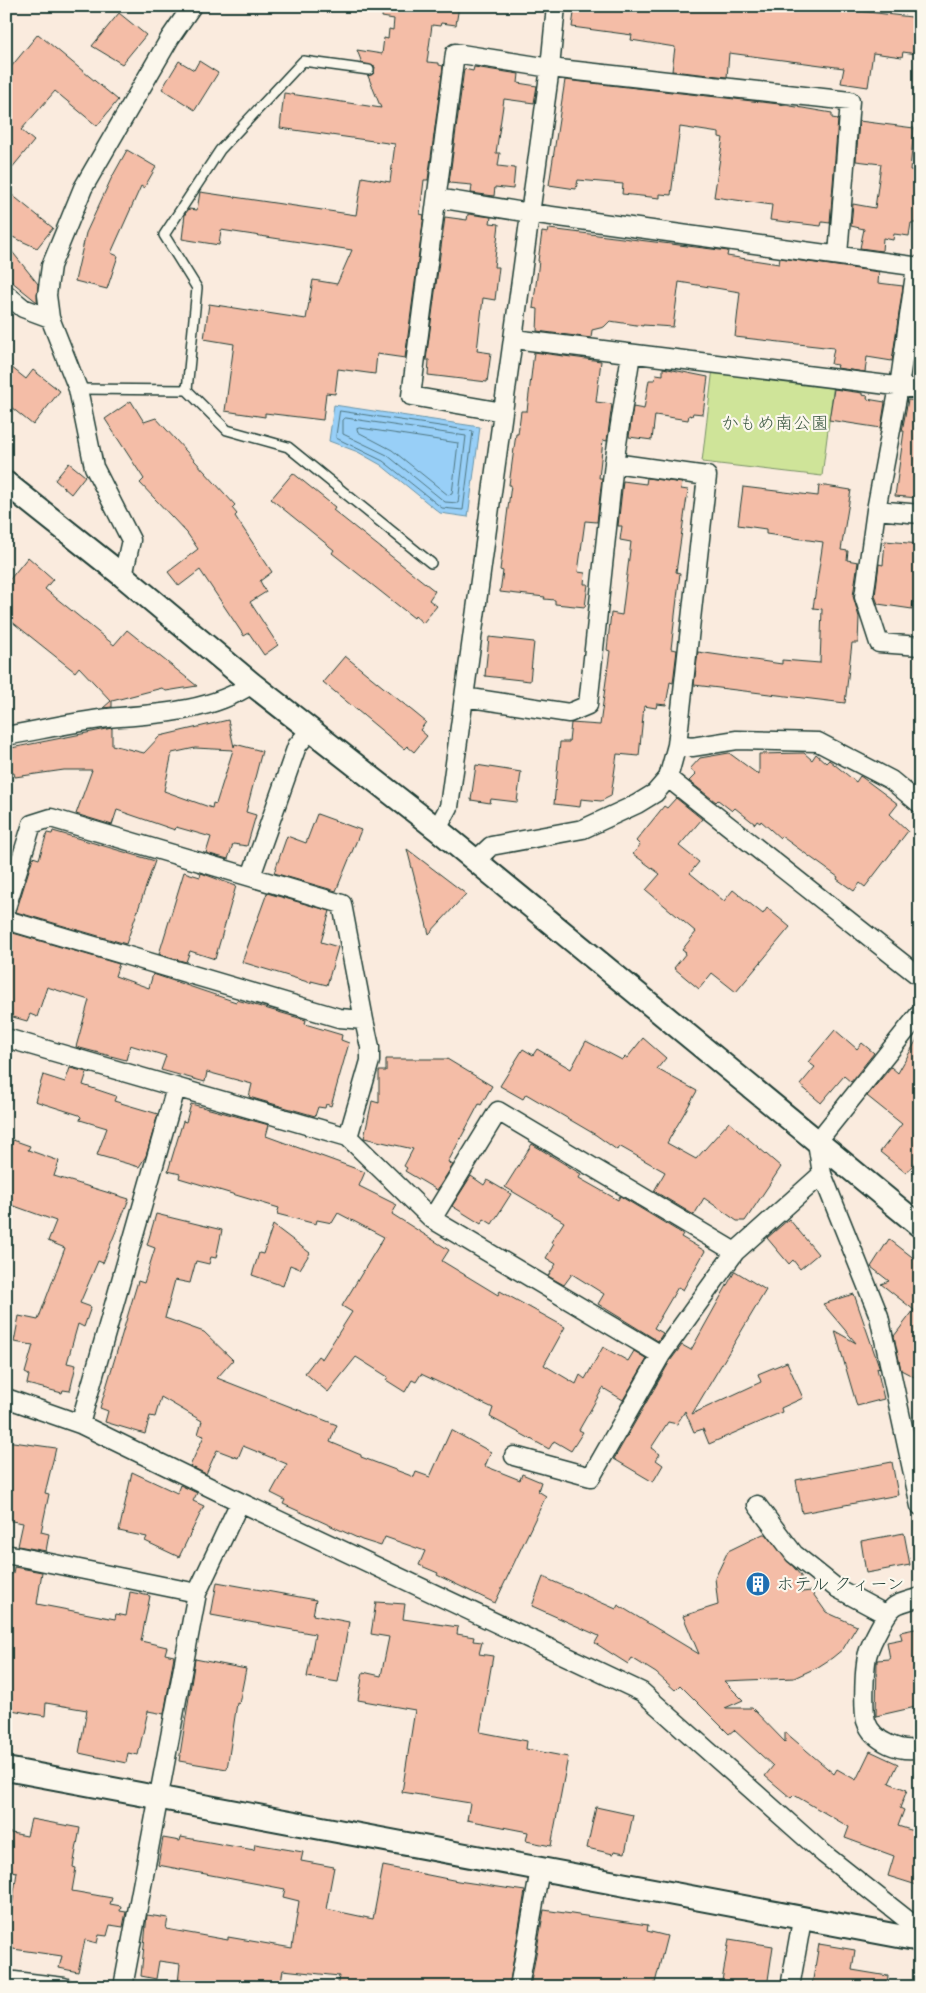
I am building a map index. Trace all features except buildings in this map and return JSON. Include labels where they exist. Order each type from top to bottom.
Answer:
[{"type":"street","points":[[123,576],[131,540],[94,467],[78,389],[50,318],[47,295],[51,266],[83,188],[170,38],[192,6]]},
{"type":"street","points":[[437,829],[449,807],[514,338],[550,68],[556,6]]},
{"type":"street","points":[[503,412],[411,396],[456,53],[550,68],[850,102],[838,255]]},
{"type":"street","points":[[437,198],[530,213],[918,267],[899,387],[876,510],[864,597],[879,643],[920,646]]},
{"type":"street","points":[[6,294],[23,308],[50,318]]},
{"type":"street","points":[[514,338],[920,389]]},
{"type":"street","points":[[464,697],[569,713],[588,705],[614,463],[631,354]]},
{"type":"street","points":[[475,861],[491,846],[583,829],[637,804],[654,793],[668,778],[677,745],[707,476],[614,463]]},
{"type":"street","points":[[6,483],[123,576],[252,684],[437,829],[920,1226]]},
{"type":"street","points":[[876,510],[920,514]]},
{"type":"street","points":[[6,736],[107,718],[144,716],[207,704],[233,697],[252,684]]},
{"type":"street","points":[[251,876],[297,746],[311,729]]},
{"type":"street","points":[[677,745],[692,747],[737,740],[818,742],[891,780],[920,804]]},
{"type":"street","points":[[668,778],[920,977]]},
{"type":"street","points":[[6,908],[32,824],[50,818],[342,904],[370,1047],[370,1061],[348,1137]]},
{"type":"street","points":[[6,920],[340,1018],[364,1020]]},
{"type":"street","points":[[920,1013],[817,1142],[822,1174],[879,1316],[920,1506]]},
{"type":"street","points":[[6,1038],[348,1137],[432,1219],[661,1355]]},
{"type":"street","points":[[80,1424],[176,1088]]},
{"type":"street","points":[[432,1219],[498,1111],[735,1252]]},
{"type":"street","points":[[514,1456],[591,1477],[661,1355],[735,1252],[822,1174]]},
{"type":"street","points":[[6,1398],[80,1424],[240,1502],[642,1692],[824,1854],[920,1930]]},
{"type":"street","points":[[123,1987],[157,1797],[197,1593],[240,1502]]},
{"type":"street","points":[[757,1505],[794,1554],[835,1587],[887,1615]]},
{"type":"street","points":[[6,1554],[197,1593]]},
{"type":"street","points":[[920,1597],[894,1606],[887,1615],[868,1653],[864,1687],[866,1722],[882,1742],[910,1751],[920,1748]]},
{"type":"street","points":[[6,1769],[802,1920],[920,1940]]},
{"type":"street","points":[[519,1987],[540,1869]]},
{"type":"street","points":[[790,1987],[802,1920]]},
{"type":"street","points":[[6,1980],[64,1987]]},
{"type":"lane","points":[[187,390],[197,288],[164,235],[220,150],[303,61],[369,70]]},
{"type":"lane","points":[[78,389],[187,390],[226,430],[288,447],[431,564]]},
{"type":"green space","name":"かもめ南公園","points":[[713,368],[834,383],[822,476],[702,462]]},
{"type":"water","points":[[334,405],[480,427],[468,517],[440,513],[381,465],[358,452],[329,441]]},
{"type":"place","name":"ホテル クィーン","points":[[758,1584]]}]
